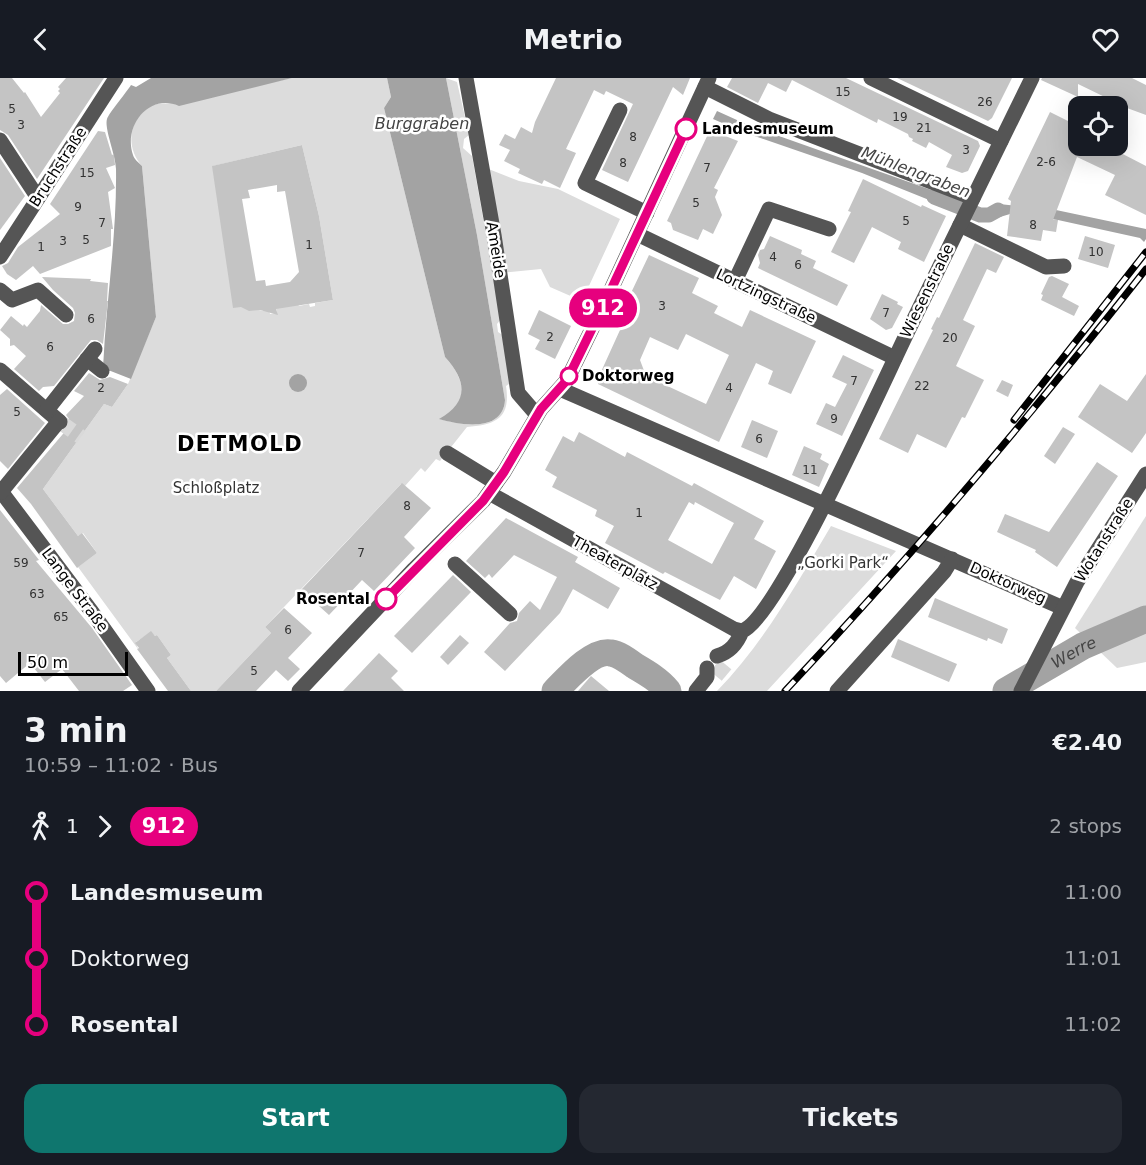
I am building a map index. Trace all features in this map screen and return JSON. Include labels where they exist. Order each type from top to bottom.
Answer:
[{"type":"street","name":"Bruchstraße","points":[[0,257],[116,78]]},
{"type":"street","name":"Ameide","points":[[466,78],[494,235],[518,393],[537,415]]},
{"type":"street","points":[[871,78],[1001,141]]},
{"type":"street","name":"Wiesenstraße","points":[[723,658],[739,639],[742,631],[749,627],[767,605],[825,504],[1032,78]]},
{"type":"street","points":[[299,691],[493,488],[537,415],[560,389],[573,368],[707,82],[770,119],[966,211],[1046,267],[1064,266]]},
{"type":"street","points":[[620,110],[585,183],[647,213]]},
{"type":"street","points":[[0,140],[38,198]]},
{"type":"street","points":[[735,281],[769,209],[829,229]]},
{"type":"street","name":"Lortzingstraße","points":[[637,234],[895,358]]},
{"type":"street","points":[[0,290],[12,300],[38,291],[66,315]]},
{"type":"street","points":[[47,410],[91,354],[102,371]]},
{"type":"street","points":[[0,370],[60,422],[2,499]]},
{"type":"street","name":"Doktorweg","points":[[560,389],[1064,608]]},
{"type":"street","name":"Theaterplatz","points":[[447,453],[493,488],[734,629],[742,631]]},
{"type":"street","name":"Wotanstraße","points":[[1021,691],[1077,582],[1146,474]]},
{"type":"street","name":"Lange Straße","points":[[2,499],[92,612],[138,689]]},
{"type":"street","name":"Doktorweg","points":[[837,691],[944,572],[952,559]]},
{"type":"street","points":[[455,564],[510,614]]},
{"type":"street","points":[[696,691],[710,673]]},
{"type":"green space","name":"Schloßplatz","points":[[292,78],[387,78],[391,97],[384,108],[445,357],[455,370],[461,384],[461,398],[458,405],[452,412],[440,419],[479,424],[497,418],[505,400],[477,235],[446,78],[457,82],[469,135],[464,139],[463,148],[472,156],[501,319],[497,324],[498,332],[504,336],[512,382],[506,386],[507,397],[504,413],[493,422],[467,427],[440,461],[436,459],[425,472],[421,468],[405,486],[401,484],[265,627],[271,633],[216,691],[191,691],[167,658],[171,655],[157,635],[151,632],[136,642],[138,649],[78,567],[97,553],[83,533],[78,536],[43,489],[104,404],[112,407],[128,384],[156,317],[142,166],[131,142],[134,125],[145,110],[155,104],[172,103]],"holes":[[[302,145],[319,216],[333,300],[315,303],[315,306],[310,307],[309,304],[299,306],[298,304],[276,308],[277,313],[270,314],[269,310],[263,311],[244,306],[213,166]]]},
{"type":"green space","points":[[481,166],[519,181],[558,189],[620,219],[582,301],[550,287],[541,269],[499,273]]},
{"type":"green space","points":[[1146,516],[1146,662],[1117,668],[1075,628]]},
{"type":"green space","name":"„Gorki Park“","points":[[831,526],[896,551],[767,691],[717,691],[765,633]]},
{"type":"water","points":[[151,78],[292,78],[179,106],[168,103],[158,104],[149,108],[135,123],[131,144],[134,156],[142,166],[156,317],[131,379],[103,368],[116,194],[115,163],[107,119],[131,85],[136,87]]},
{"type":"water","name":"Burggraben","points":[[387,78],[446,78],[477,235],[505,400],[497,418],[489,422],[469,424],[439,419],[456,406],[462,391],[461,383],[458,374],[445,357],[384,108],[391,97]]},
{"type":"water","points":[[717,111],[748,125],[954,198],[949,208],[862,173],[743,132],[713,119]]},
{"type":"water","points":[[999,204],[1056,210],[1146,229],[1146,239],[1144,242],[1140,238],[1058,220],[1010,214],[990,220],[978,220],[982,210]]},
{"type":"water","points":[[298,374],[304,377],[307,383],[304,389],[298,392],[292,389],[289,383],[292,377]]},
{"type":"building","points":[[0,78],[12,78],[25,92],[41,117],[60,93],[58,87],[66,78],[104,78],[37,179],[8,135],[0,130]]},
{"type":"building","points":[[556,78],[690,78],[683,95],[673,87],[628,182],[602,170],[633,104],[606,91],[604,95],[594,90],[566,149],[576,153],[560,188],[544,180],[542,184],[518,173],[520,169],[504,161],[510,150],[499,145],[505,134],[515,139],[521,127],[532,133]]},
{"type":"building","points":[[732,78],[846,78],[978,141],[980,146],[968,171],[962,173],[946,167],[952,155],[929,142],[926,148],[912,141],[913,139],[908,134],[878,119],[877,123],[792,80],[786,92],[768,83],[758,103],[727,87]]},
{"type":"building","points":[[897,78],[1012,78],[992,118],[988,121]]},
{"type":"building","points":[[1042,78],[1132,78],[1146,85],[1146,115],[1128,108],[1128,96],[1103,96],[1078,84],[1078,96],[1076,96],[1041,80]]},
{"type":"building","points":[[1050,112],[1068,121],[1068,156],[1127,156],[1146,166],[1146,215],[1105,195],[1115,175],[1077,157],[1053,220],[1058,220],[1056,232],[1043,230],[1041,241],[1007,236],[1011,201],[1008,199]]},
{"type":"building","points":[[710,130],[738,141],[714,188],[718,190],[715,197],[722,215],[713,234],[703,229],[698,240],[673,230],[671,223],[667,221]]},
{"type":"building","points":[[98,131],[105,132],[112,155],[114,154],[115,165],[106,168],[115,188],[108,192],[113,229],[111,229],[111,246],[40,274],[33,266],[16,280],[7,274],[2,266],[8,263],[18,247],[60,214],[50,204]]},
{"type":"building","points":[[302,145],[319,216],[333,300],[276,309],[278,315],[260,310],[249,311],[241,307],[233,308],[212,166]],"holes":[[[277,185],[277,192],[285,191],[299,272],[290,282],[266,286],[265,280],[256,281],[242,199],[250,198],[248,190]]]},
{"type":"building","points":[[0,158],[25,196],[0,230]]},
{"type":"building","points":[[863,179],[921,207],[922,205],[946,216],[924,262],[898,249],[901,242],[872,227],[854,263],[831,252],[851,212],[848,211]]},
{"type":"building","points":[[770,236],[802,250],[801,254],[816,261],[813,268],[848,285],[837,306],[758,268],[760,263],[758,255],[760,250],[764,249]]},
{"type":"building","points":[[1085,236],[1115,245],[1108,268],[1078,259]]},
{"type":"building","points":[[975,243],[1004,257],[996,273],[987,269],[963,320],[975,326],[956,366],[984,380],[965,418],[962,417],[946,448],[917,434],[908,453],[879,439]]},
{"type":"building","points":[[649,255],[699,278],[692,293],[718,306],[714,313],[742,327],[750,310],[816,341],[791,394],[768,384],[773,371],[756,363],[719,442],[598,384],[600,374],[626,316],[621,314]],"holes":[[[686,334],[729,355],[706,404],[646,376],[640,360],[650,337],[678,350]]]},
{"type":"building","points":[[1052,276],[1069,284],[1062,297],[1079,306],[1074,316],[1041,300],[1043,295],[1041,294],[1049,277]]},
{"type":"building","points":[[42,277],[91,279],[90,281],[108,283],[108,301],[103,344],[97,340],[91,340],[54,386],[43,387],[39,391],[14,369],[26,356],[14,345],[10,346],[10,339],[0,330],[11,316],[27,327],[40,311],[41,305],[63,324],[74,321],[73,308]]},
{"type":"building","points":[[882,294],[903,307],[892,328],[886,330],[870,319]]},
{"type":"building","points":[[539,310],[571,326],[555,359],[535,349],[540,340],[528,334]]},
{"type":"building","points":[[843,355],[874,370],[842,436],[816,424],[826,403],[835,407],[847,384],[832,377]]},
{"type":"building","points":[[89,373],[100,380],[110,377],[128,384],[112,407],[104,404],[43,489],[78,536],[82,533],[97,553],[77,568],[17,488],[68,428],[69,419],[66,415],[84,396],[74,391]]},
{"type":"building","points":[[1146,374],[1146,433],[1132,453],[1078,417],[1100,384],[1127,401]]},
{"type":"building","points":[[1002,380],[1013,385],[1008,397],[996,391]]},
{"type":"building","points":[[7,389],[45,423],[8,469],[0,461],[0,395]]},
{"type":"building","points":[[752,420],[778,431],[767,458],[741,447]]},
{"type":"building","points":[[1063,427],[1075,434],[1055,464],[1044,456]]},
{"type":"building","points":[[579,432],[625,457],[627,452],[692,486],[694,483],[764,521],[754,539],[776,551],[756,589],[734,576],[720,600],[665,572],[663,574],[605,543],[614,526],[595,516],[597,510],[552,487],[557,477],[545,470],[563,436],[574,442]],"holes":[[[689,502],[694,505],[695,502],[734,523],[712,564],[668,540]]]},
{"type":"building","points":[[804,446],[822,454],[820,459],[829,464],[819,487],[792,475]]},
{"type":"building","points":[[1097,462],[1118,476],[1057,567],[1035,552],[1036,550],[997,532],[1005,514],[1049,532]]},
{"type":"building","points":[[402,483],[431,508],[404,537],[415,548],[374,591],[362,580],[329,615],[301,590]]},
{"type":"building","points":[[0,510],[39,560],[36,561],[92,628],[132,685],[123,691],[79,691],[62,669],[45,682],[30,663],[6,683],[0,676]]},
{"type":"building","points":[[506,518],[578,557],[575,562],[620,588],[608,609],[573,589],[560,613],[505,671],[484,652],[510,623],[517,621],[519,613],[530,601],[540,610],[557,577],[514,555],[492,578],[489,574],[485,578],[466,561]]},
{"type":"building","points":[[453,575],[471,592],[412,653],[394,636]]},
{"type":"building","points":[[935,598],[1008,629],[1002,644],[988,638],[987,641],[928,617]]},
{"type":"building","points":[[284,608],[312,633],[288,658],[300,669],[288,681],[276,670],[256,691],[216,691],[271,633],[265,627]]},
{"type":"building","points":[[151,631],[155,636],[157,635],[171,655],[167,658],[191,691],[168,691],[137,649],[139,648],[135,643]]},
{"type":"building","points":[[460,635],[469,643],[448,665],[440,657]]},
{"type":"building","points":[[898,639],[957,664],[949,682],[891,657]]},
{"type":"building","points":[[379,653],[398,671],[391,678],[404,691],[343,691]]},
{"type":"building","points":[[591,676],[609,691],[578,691]]},
{"type":"waterway","name":"Mühlengraben","points":[[934,197],[980,215],[989,215],[998,210]]},
{"type":"waterway","name":"Werre","points":[[1006,691],[1083,646],[1146,619]]},
{"type":"waterway","name":"Werre","points":[[555,691],[581,666],[604,653],[623,658],[653,677],[668,691]]},
{"type":"tunnel","points":[[60,422],[81,437]]},
{"type":"tunnel","points":[[716,676],[726,664]]},
{"type":"railway","points":[[1014,420],[1146,252]]},
{"type":"railway","points":[[785,691],[970,484],[1146,269]]},
{"type":"bus line","name":"912","points":[[386,599],[483,501],[504,472],[541,409],[567,380],[686,129]]},
{"type":"place","name":"Landesmuseum","points":[[686,129]]},
{"type":"place","name":"Doktorweg","points":[[569,376]]},
{"type":"place","name":"Rosental","points":[[386,599]]},
{"type":"district","name":"DETMOLD","points":[[240,444]]}]
